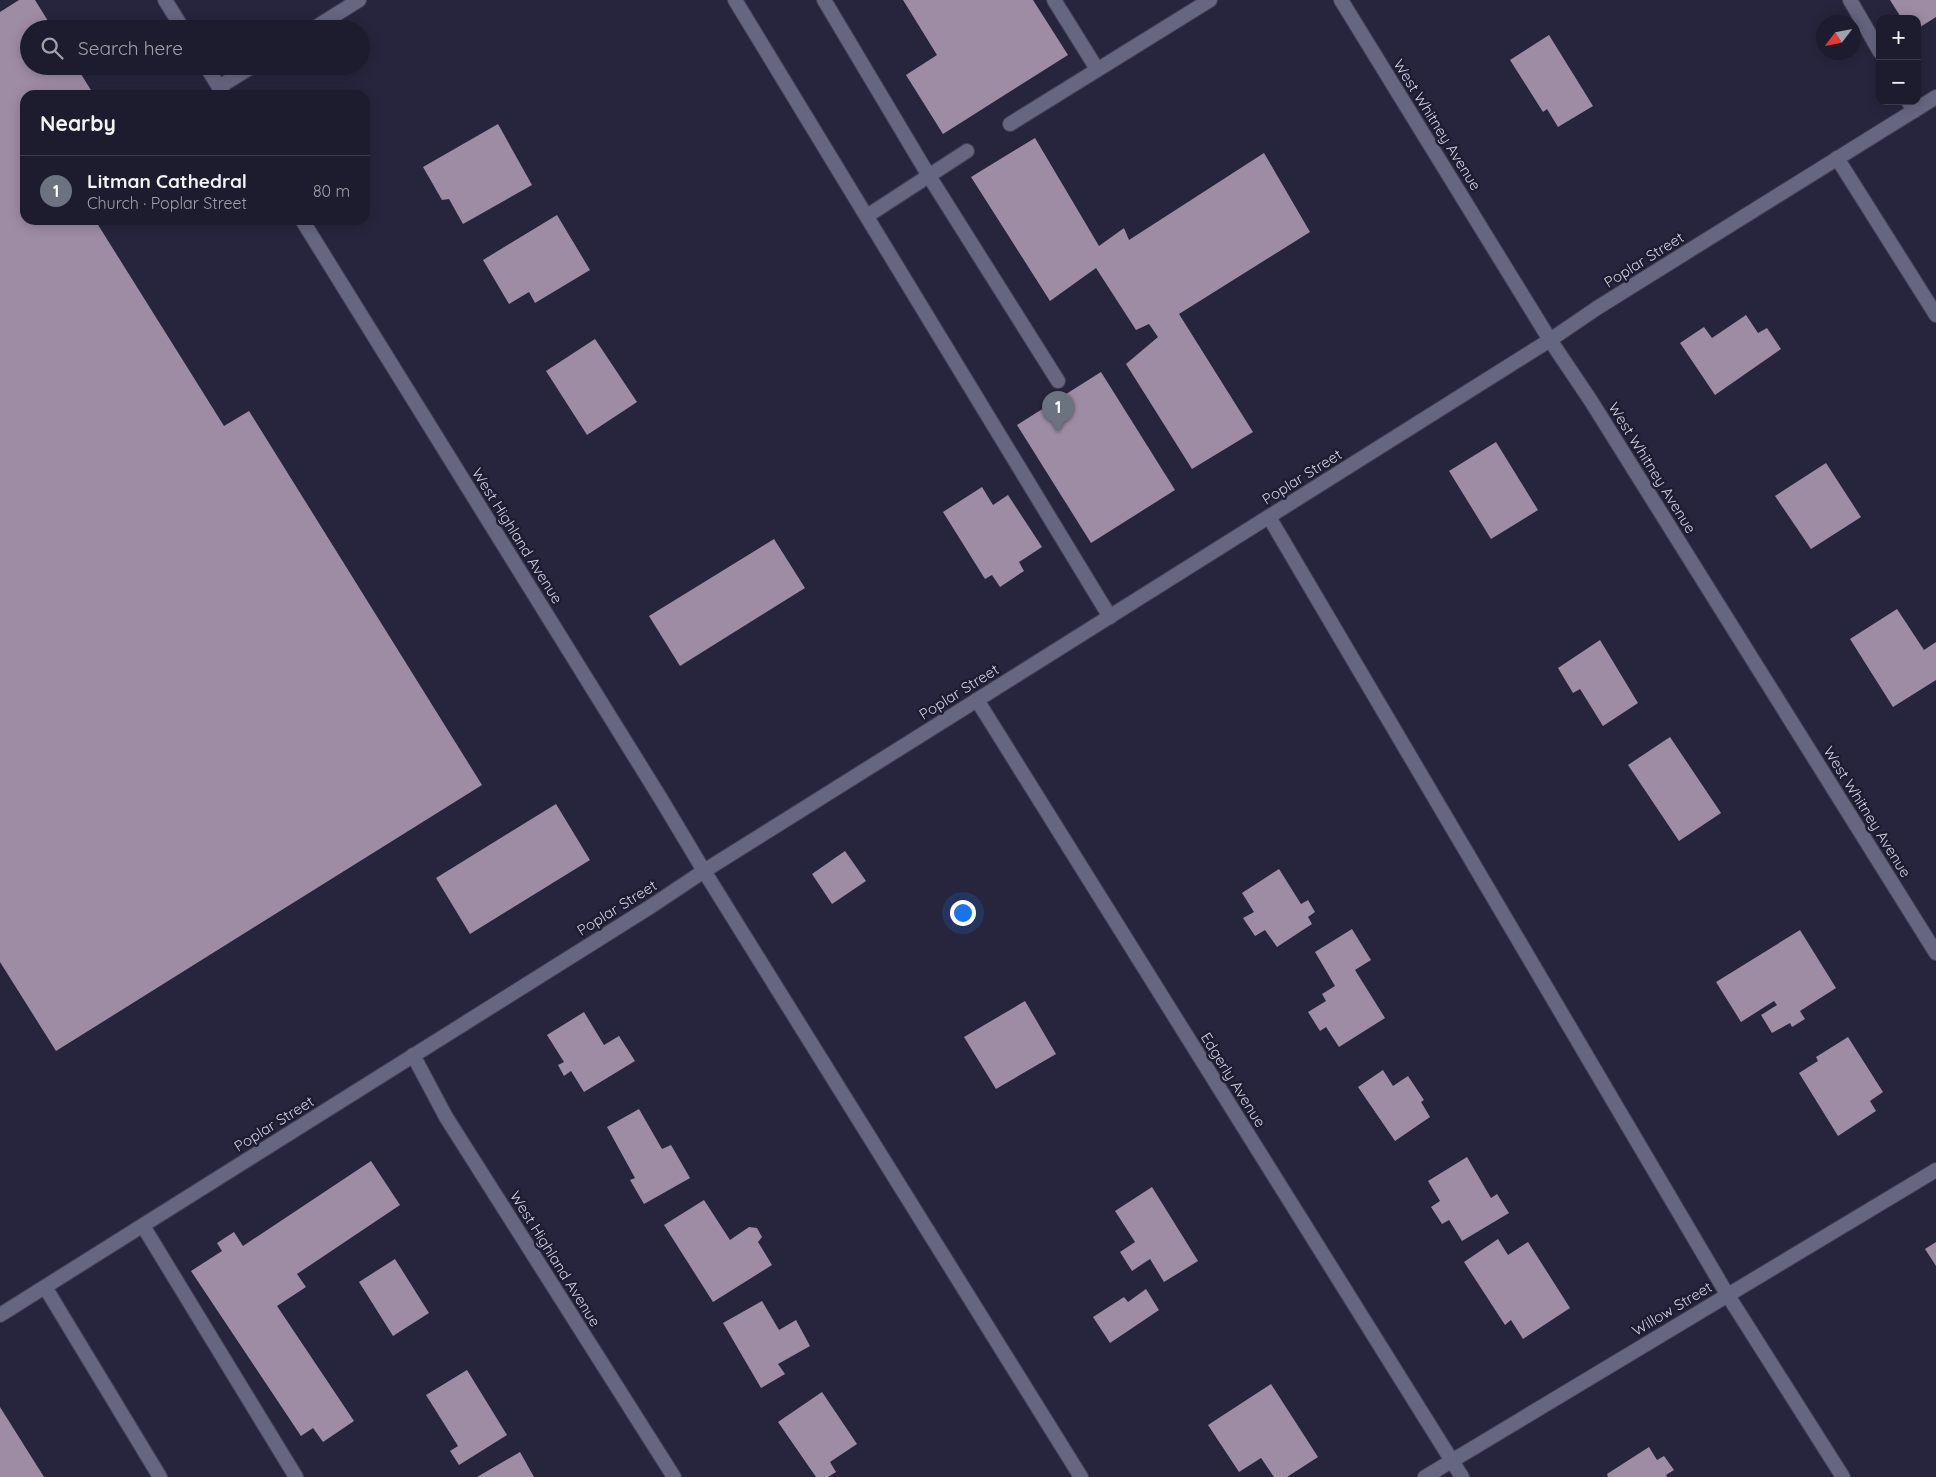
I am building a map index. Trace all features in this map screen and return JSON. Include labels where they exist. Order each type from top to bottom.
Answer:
[{"type":"street","points":[[165,0],[177,20]]},
{"type":"street","points":[[327,20],[359,0]]},
{"type":"street","points":[[735,0],[1110,617]]},
{"type":"street","points":[[824,0],[930,176],[1058,381]]},
{"type":"street","points":[[1054,0],[1097,69]]},
{"type":"street","points":[[1010,124],[1210,0]]},
{"type":"street","name":"West Whitney Avenue","points":[[1342,0],[1550,340],[1601,418],[1936,953]]},
{"type":"street","points":[[1850,0],[1876,45]]},
{"type":"street","points":[[212,75],[221,90]]},
{"type":"street","points":[[223,90],[241,75]]},
{"type":"street","name":"Poplar Street","points":[[0,1315],[1550,340],[1837,158],[1911,106],[1936,97]]},
{"type":"street","points":[[867,216],[967,151]]},
{"type":"street","points":[[1837,158],[1936,315]]},
{"type":"street","name":"West Highland Avenue","points":[[305,225],[1081,1477]]},
{"type":"street","points":[[1269,517],[1727,1294],[1844,1477]]},
{"type":"street","name":"Edgerly Avenue","points":[[977,700],[1462,1477]]},
{"type":"street","name":"West Highland Avenue","points":[[413,1055],[446,1117],[674,1477]]},
{"type":"street","name":"Willow Street","points":[[1425,1477],[1936,1170]]},
{"type":"street","points":[[142,1226],[296,1477]]},
{"type":"street","points":[[45,1287],[160,1477]]},
{"type":"building","points":[[19,0],[35,0],[47,20],[20,20],[20,75],[82,75],[91,90],[20,90],[20,225],[98,225],[224,426],[249,411],[482,785],[56,1051],[0,962],[0,12]]},
{"type":"building","points":[[903,0],[1033,0],[1068,55],[943,134],[906,75],[937,55]]},
{"type":"building","points":[[1890,0],[1936,0],[1936,17],[1921,26],[1921,15],[1899,15]]},
{"type":"building","points":[[1549,35],[1593,106],[1558,127],[1547,109],[1543,112],[1510,60]]},
{"type":"building","points":[[498,124],[532,185],[463,224],[449,199],[442,200],[423,167]]},
{"type":"building","points":[[1035,138],[1099,246],[1124,228],[1129,240],[1264,153],[1310,232],[1179,314],[1253,432],[1192,469],[1126,364],[1158,337],[1149,324],[1136,330],[1096,268],[1050,301],[971,177]]},
{"type":"building","points":[[557,215],[590,270],[535,303],[529,292],[509,304],[483,260]]},
{"type":"building","points":[[1746,315],[1758,333],[1767,328],[1781,349],[1715,395],[1680,343],[1704,327],[1712,338]]},
{"type":"building","points":[[595,339],[637,402],[587,435],[546,371]]},
{"type":"building","points":[[1101,372],[1175,490],[1091,543],[1017,425]]},
{"type":"building","points":[[1496,442],[1538,510],[1491,539],[1449,471]]},
{"type":"building","points":[[1826,463],[1861,517],[1811,549],[1775,496]]},
{"type":"building","points":[[982,487],[993,505],[1008,495],[1042,547],[1019,562],[1024,571],[1000,587],[992,575],[985,579],[943,512]]},
{"type":"building","points":[[774,539],[805,588],[680,666],[649,616]]},
{"type":"building","points":[[1897,609],[1924,650],[1936,642],[1936,680],[1893,707],[1850,639]]},
{"type":"building","points":[[1600,640],[1638,703],[1603,726],[1580,689],[1573,693],[1558,668]]},
{"type":"building","points":[[1670,737],[1721,813],[1679,841],[1628,765]]},
{"type":"building","points":[[556,804],[590,860],[470,934],[436,878]]},
{"type":"building","points":[[845,851],[866,881],[832,904],[812,874]]},
{"type":"building","points":[[1279,869],[1301,904],[1308,900],[1315,912],[1308,917],[1312,924],[1277,947],[1265,930],[1255,936],[1243,918],[1254,912],[1242,893]]},
{"type":"building","points":[[1352,929],[1371,960],[1355,970],[1385,1018],[1339,1047],[1326,1027],[1320,1031],[1308,1012],[1326,1001],[1322,994],[1335,986],[1315,952]]},
{"type":"building","points":[[1800,930],[1836,988],[1800,1011],[1805,1019],[1792,1027],[1790,1023],[1772,1033],[1761,1015],[1777,1005],[1774,1001],[1741,1022],[1716,982]]},
{"type":"building","points":[[1025,1001],[1056,1054],[996,1089],[964,1037]]},
{"type":"building","points":[[584,1012],[604,1045],[619,1036],[635,1061],[584,1092],[571,1071],[564,1076],[558,1065],[564,1062],[547,1035]]},
{"type":"building","points":[[1848,1037],[1883,1092],[1870,1101],[1876,1111],[1838,1136],[1799,1073],[1818,1061],[1816,1057]]},
{"type":"building","points":[[1383,1070],[1393,1086],[1408,1076],[1424,1100],[1421,1102],[1430,1117],[1395,1141],[1358,1087]]},
{"type":"building","points":[[639,1109],[662,1149],[671,1145],[690,1178],[644,1204],[630,1180],[635,1178],[607,1127]]},
{"type":"building","points":[[1467,1157],[1491,1198],[1497,1194],[1509,1213],[1462,1241],[1449,1220],[1442,1224],[1431,1207],[1440,1201],[1428,1181]]},
{"type":"building","points":[[371,1161],[400,1205],[297,1274],[306,1287],[277,1306],[354,1421],[323,1442],[313,1428],[301,1436],[191,1271],[222,1251],[217,1243],[234,1232],[243,1246]]},
{"type":"building","points":[[1152,1187],[1198,1261],[1164,1282],[1150,1259],[1132,1271],[1120,1252],[1135,1242],[1115,1211]]},
{"type":"building","points":[[704,1200],[730,1240],[749,1227],[757,1228],[762,1237],[758,1242],[772,1265],[713,1302],[664,1225]]},
{"type":"building","points":[[1498,1239],[1508,1255],[1528,1242],[1570,1308],[1523,1339],[1511,1320],[1505,1325],[1464,1262]]},
{"type":"building","points":[[1936,1242],[1936,1266],[1925,1249]]},
{"type":"building","points":[[395,1259],[429,1313],[393,1336],[359,1282]]},
{"type":"building","points":[[1146,1289],[1159,1310],[1110,1343],[1093,1317],[1124,1297],[1128,1302]]},
{"type":"building","points":[[762,1301],[779,1330],[796,1320],[810,1346],[778,1364],[785,1374],[761,1388],[723,1323]]},
{"type":"building","points":[[467,1370],[507,1435],[459,1465],[450,1451],[458,1446],[426,1395]]},
{"type":"building","points":[[1271,1384],[1318,1457],[1287,1477],[1274,1477],[1261,1458],[1239,1472],[1208,1425]]},
{"type":"building","points":[[822,1392],[857,1444],[830,1462],[836,1472],[828,1477],[816,1477],[778,1422]]},
{"type":"building","points":[[0,1407],[44,1477],[0,1477]]},
{"type":"building","points":[[1649,1447],[1657,1460],[1664,1456],[1674,1470],[1666,1475],[1667,1477],[1608,1477],[1607,1474]]},
{"type":"building","points":[[520,1452],[534,1477],[477,1477]]},
{"type":"place","name":"Litman Cathedral","points":[[1058,432]]}]
